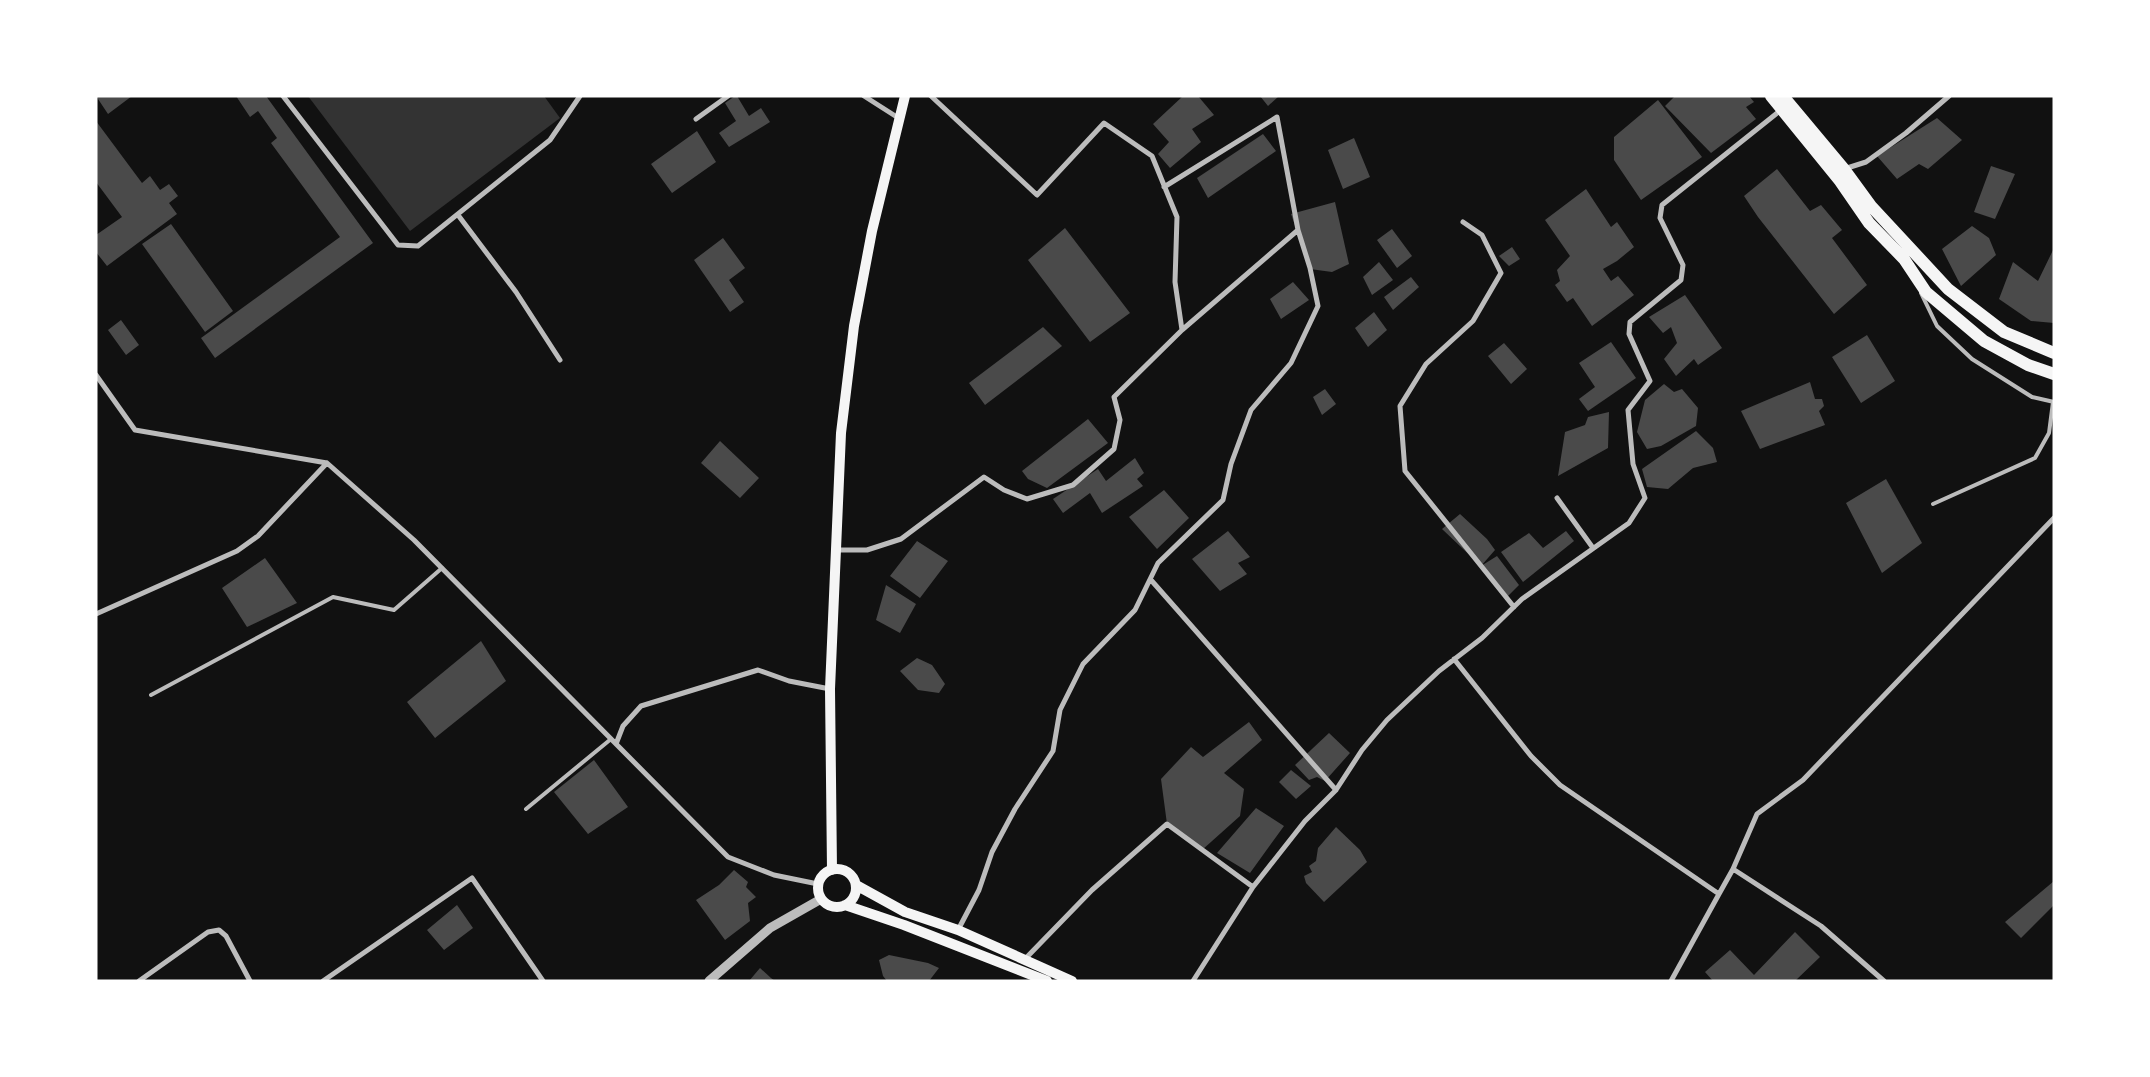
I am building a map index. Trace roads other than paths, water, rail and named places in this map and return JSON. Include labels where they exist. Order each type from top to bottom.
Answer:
[{"type":"main road","points":[[832,870],[830,689],[841,433],[854,326],[872,231],[906,96]]},
{"type":"main road","points":[[1771,96],[1784,103],[1844,169],[1871,206],[1948,289],[2004,332],[2054,353]]},
{"type":"main road","points":[[1784,103],[1869,224],[1904,259],[1926,292],[1984,341],[2028,365],[2054,374]]},
{"type":"main road","points":[[832,870],[844,870],[853,876],[856,885],[854,897],[845,905],[836,907],[828,905],[821,899],[818,884],[824,874],[832,870]]},
{"type":"main road","points":[[856,885],[905,912],[958,930],[1072,981]]},
{"type":"main road","points":[[845,905],[904,925],[1047,981]]},
{"type":"street","points":[[283,96],[398,245],[418,246],[550,140],[580,96]]},
{"type":"street","points":[[696,119],[728,96]]},
{"type":"street","points":[[864,96],[900,119]]},
{"type":"street","points":[[931,96],[1037,195],[1104,123],[1152,156],[1177,217],[1175,282],[1182,330]]},
{"type":"street","points":[[1844,169],[1866,162],[1906,134],[1949,96]]},
{"type":"street","points":[[1193,981],[1253,887],[1305,821],[1336,790],[1362,750],[1387,720],[1454,659],[1482,638],[1514,607],[1629,523],[1645,498],[1633,464],[1628,410],[1650,382],[1629,334],[1630,322],[1681,280],[1683,265],[1660,218],[1662,205],[1784,103]]},
{"type":"street","points":[[958,930],[979,890],[996,843],[1015,809],[1053,751],[1060,710],[1083,664],[1135,610],[1158,564],[1223,500],[1231,464],[1251,410],[1291,363],[1318,306],[1310,268],[1298,230],[1277,117],[1164,187]]},
{"type":"street","points":[[458,215],[516,292],[560,360]]},
{"type":"street","points":[[1463,222],[1482,235],[1501,273],[1473,321],[1426,364],[1400,406],[1406,471],[1514,607]]},
{"type":"street","points":[[836,550],[867,550],[901,539],[984,477],[1004,490],[1027,499],[1073,485],[1114,449],[1120,420],[1114,397],[1182,330],[1298,230]]},
{"type":"street","points":[[96,375],[135,430],[327,462],[414,540],[728,857],[774,875],[818,884]]},
{"type":"street","points":[[96,614],[237,551],[258,536],[327,462]]},
{"type":"street","points":[[1557,498],[1593,548]]},
{"type":"street","points":[[1671,981],[1718,894],[1734,870],[1757,814],[1803,780],[2054,518]]},
{"type":"street","points":[[1151,580],[1336,790]]},
{"type":"street","points":[[1454,659],[1531,756],[1560,785],[1718,894]]},
{"type":"street","points":[[616,744],[623,726],[641,706],[758,670],[789,681],[830,689]]},
{"type":"street","points":[[1025,959],[1092,890],[1167,824],[1253,887]]},
{"type":"street","points":[[1734,870],[1821,926],[1884,981]]},
{"type":"street","points":[[323,981],[472,878],[543,981]]},
{"type":"street","points":[[709,981],[770,928],[821,899]]},
{"type":"street","points":[[139,981],[208,932],[219,930],[226,936],[250,981]]},
{"type":"lane","points":[[1904,259],[1937,326],[1972,359],[2032,397],[2054,402],[2049,433],[2035,458],[1933,504]]},
{"type":"lane","points":[[151,695],[333,596],[394,610],[442,568]]},
{"type":"lane","points":[[526,809],[611,739]]}]
